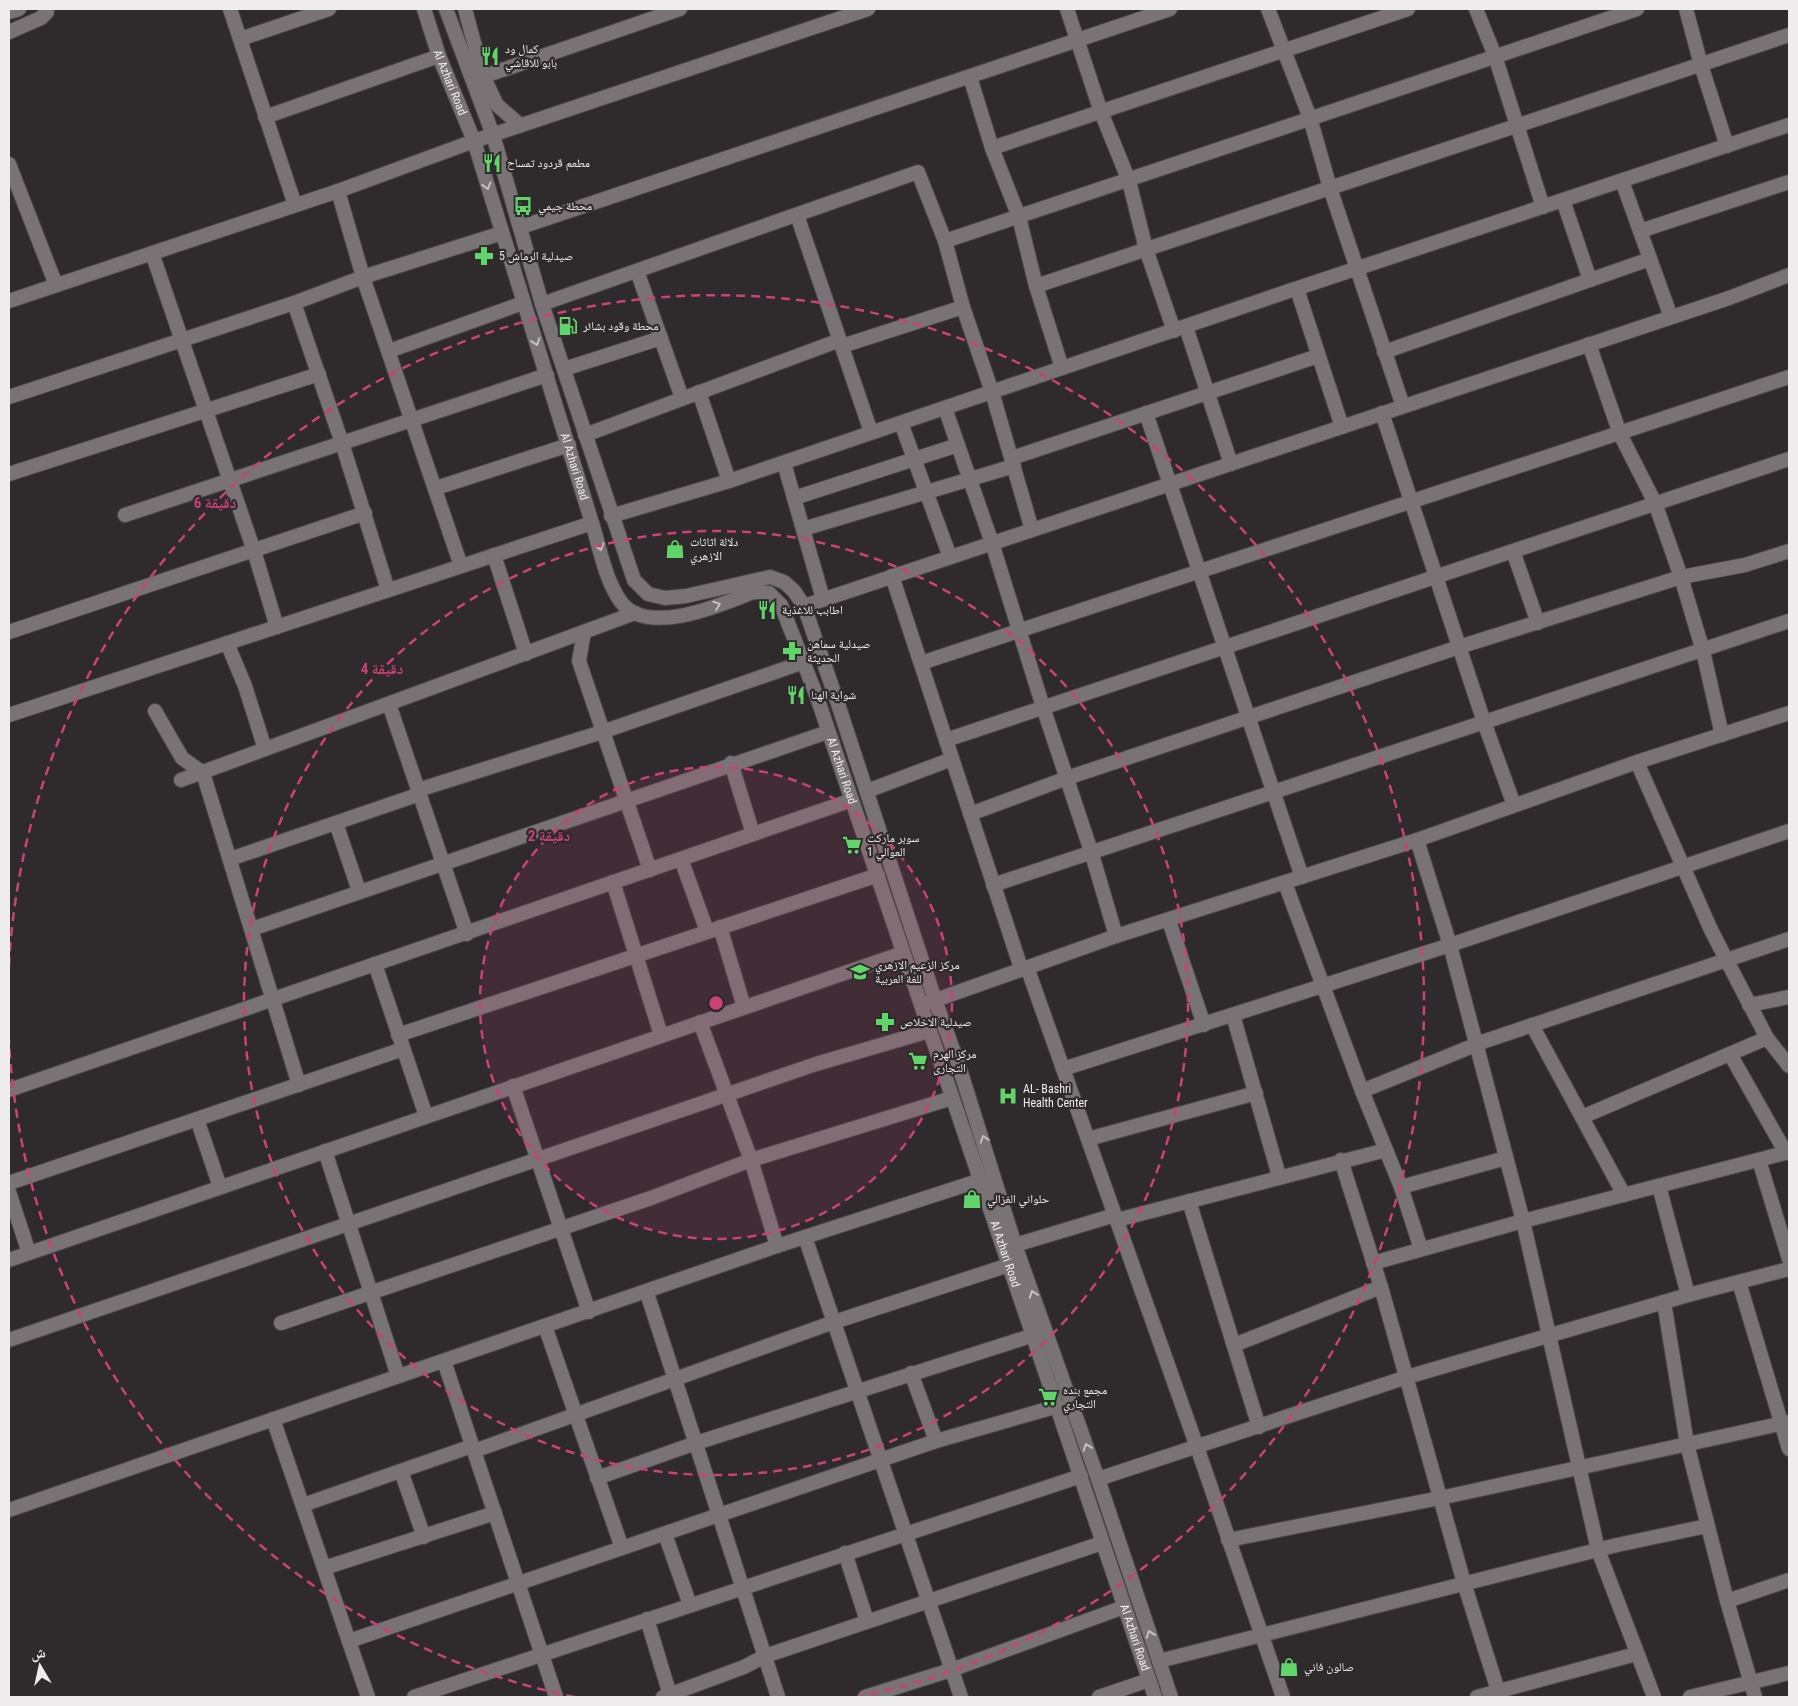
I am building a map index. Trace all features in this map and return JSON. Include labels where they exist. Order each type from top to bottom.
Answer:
[{"type":"street","points":[[9,12],[19,9]]},
{"type":"street","points":[[230,9],[295,205]]},
{"type":"street","points":[[240,39],[329,9]]},
{"type":"street","name":"Al Azhari Road","points":[[424,9],[439,56],[474,141],[523,303],[615,591],[624,606],[635,614],[672,618],[753,592],[769,593],[781,605],[804,662],[878,875],[1155,1697]]},
{"type":"street","name":"Al Azhari Road","points":[[446,9],[478,78],[542,304],[611,516],[634,580],[648,594],[665,598],[686,596],[770,577],[784,582],[794,591],[804,606],[935,1000],[970,1099],[1016,1245],[1098,1479],[1171,1697]]},
{"type":"street","points":[[465,9],[478,78],[497,104],[520,125]]},
{"type":"street","points":[[478,78],[680,9]]},
{"type":"street","points":[[9,301],[338,192],[520,125],[868,9]]},
{"type":"street","points":[[1067,9],[1101,112],[1129,181],[1146,249],[1207,393],[1231,464]]},
{"type":"street","points":[[520,227],[1170,9]]},
{"type":"street","points":[[1268,9],[1310,118],[1330,188],[1403,406]]},
{"type":"street","points":[[992,148],[1408,9]]},
{"type":"street","points":[[1476,9],[1495,56],[1543,207]]},
{"type":"street","points":[[945,242],[1636,9]]},
{"type":"street","points":[[1686,9],[1701,65],[1727,146]]},
{"type":"street","points":[[9,32],[40,18],[47,12]]},
{"type":"street","points":[[1036,286],[1789,35]]},
{"type":"street","points":[[265,117],[439,56]]},
{"type":"street","points":[[970,77],[992,148],[1019,217],[1036,286],[1062,368]]},
{"type":"street","points":[[611,516],[784,463],[1297,288],[1357,270],[1789,125]]},
{"type":"street","points":[[9,164],[56,285]]},
{"type":"street","points":[[542,304],[918,172],[945,242],[963,307],[992,392],[1032,530]]},
{"type":"street","points":[[1622,181],[1671,317]]},
{"type":"street","points":[[1640,231],[1789,182]]},
{"type":"street","points":[[338,192],[363,276],[461,566]]},
{"type":"street","points":[[1563,200],[1590,280]]},
{"type":"street","points":[[797,215],[871,432]]},
{"type":"street","points":[[9,397],[294,303],[363,276],[502,233]]},
{"type":"street","points":[[152,253],[254,551],[277,627]]},
{"type":"street","points":[[1384,352],[1650,259]]},
{"type":"street","points":[[638,271],[682,398]]},
{"type":"street","points":[[804,606],[1671,317],[1789,275]]},
{"type":"street","points":[[1297,288],[1342,427]]},
{"type":"street","points":[[294,303],[365,513],[388,590]]},
{"type":"street","points":[[389,351],[523,303]]},
{"type":"street","points":[[585,435],[698,392],[841,343],[963,307]]},
{"type":"street","points":[[564,369],[661,338]]},
{"type":"street","points":[[1589,344],[1620,434],[1654,503],[1681,577],[1703,651],[1722,735]]},
{"type":"street","points":[[803,529],[970,478],[1146,412],[1318,356]]},
{"type":"street","points":[[9,474],[205,409],[319,374]]},
{"type":"street","points":[[125,515],[547,375]]},
{"type":"street","points":[[921,663],[1789,377]]},
{"type":"street","points":[[698,392],[729,481]]},
{"type":"street","points":[[945,408],[992,543],[1043,707],[1091,851],[1116,936]]},
{"type":"street","points":[[1146,412],[1302,878]]},
{"type":"street","points":[[1382,413],[1484,722],[1514,805]]},
{"type":"street","points":[[901,423],[950,557]]},
{"type":"street","points":[[436,488],[569,444]]},
{"type":"street","points":[[794,498],[958,445]]},
{"type":"street","points":[[946,740],[1789,459]]},
{"type":"street","points":[[784,463],[824,599]]},
{"type":"street","points":[[9,632],[365,513]]},
{"type":"street","points":[[9,715],[592,523]]},
{"type":"street","points":[[1513,551],[1538,622]]},
{"type":"street","points":[[970,814],[1067,778],[1459,647],[1681,577],[1745,565],[1789,552]]},
{"type":"street","points":[[494,555],[526,654]]},
{"type":"street","points":[[892,576],[994,885],[1088,1139],[1197,1447],[1282,1697]]},
{"type":"street","points":[[180,780],[635,614]]},
{"type":"street","points":[[994,885],[1091,851],[1703,651],[1789,621]]},
{"type":"street","points":[[584,632],[579,661],[650,870]]},
{"type":"street","points":[[227,643],[245,686],[265,749]]},
{"type":"street","points":[[230,859],[419,792],[602,732],[804,662]]},
{"type":"street","points":[[389,704],[467,934]]},
{"type":"street","points":[[155,711],[182,758],[203,773],[299,1085]]},
{"type":"street","points":[[921,1005],[1116,936],[1169,921],[1417,840],[1637,762],[1789,713]]},
{"type":"street","points":[[252,929],[828,732]]},
{"type":"street","points":[[867,791],[952,758]]},
{"type":"street","points":[[1637,762],[1681,868],[1748,1005],[1767,1038],[1789,1066]]},
{"type":"street","points":[[731,764],[753,834]]},
{"type":"street","points":[[9,1090],[852,800]]},
{"type":"street","points":[[336,823],[359,891]]},
{"type":"street","points":[[1063,1069],[1450,945],[1789,831]]},
{"type":"street","points":[[1417,840],[1450,945],[1478,1044],[1523,1221],[1598,1550],[1636,1654],[1654,1697]]},
{"type":"street","points":[[681,859],[714,929],[744,1007]]},
{"type":"street","points":[[398,1035],[878,875]]},
{"type":"street","points":[[613,882],[662,1035]]},
{"type":"street","points":[[1285,883],[1362,1091],[1401,1187],[1421,1249]]},
{"type":"street","points":[[1169,921],[1204,1025]]},
{"type":"street","points":[[1362,1091],[1478,1044],[1789,939]]},
{"type":"street","points":[[9,1260],[904,953]]},
{"type":"street","points":[[375,964],[426,1116]]},
{"type":"street","points":[[1748,1005],[1789,997]]},
{"type":"street","points":[[1233,1015],[1279,1176]]},
{"type":"street","points":[[700,1022],[751,1160],[777,1246]]},
{"type":"street","points":[[1532,1025],[1624,1195]]},
{"type":"street","points":[[9,1340],[820,1062],[929,1031]]},
{"type":"street","points":[[1582,1117],[1767,1038]]},
{"type":"street","points":[[9,1184],[403,1050]]},
{"type":"street","points":[[1373,1263],[1523,1221],[1788,1152],[1730,1054]]},
{"type":"street","points":[[513,1086],[589,1312]]},
{"type":"street","points":[[1088,1139],[1256,1093]]},
{"type":"street","points":[[281,1323],[562,1228],[751,1160],[952,1098]]},
{"type":"street","points":[[197,1119],[220,1187]]},
{"type":"street","points":[[1016,1245],[1341,1160],[1386,1150]]},
{"type":"street","points":[[325,1151],[398,1376]]},
{"type":"street","points":[[1401,1187],[1506,1158]]},
{"type":"street","points":[[1341,1160],[1381,1287],[1464,1583],[1499,1695]]},
{"type":"street","points":[[1759,1160],[1789,1259]]},
{"type":"street","points":[[9,1510],[646,1293],[777,1246],[981,1180]]},
{"type":"street","points":[[1659,1186],[1688,1295]]},
{"type":"street","points":[[9,1192],[29,1253]]},
{"type":"street","points":[[1188,1201],[1259,1426]]},
{"type":"street","points":[[805,1237],[960,1697]]},
{"type":"street","points":[[303,1505],[576,1414],[834,1322],[1009,1264]]},
{"type":"street","points":[[1098,1479],[1407,1377],[1688,1295],[1789,1268]]},
{"type":"street","points":[[1738,1282],[1785,1423],[1789,1449]]},
{"type":"street","points":[[1234,1345],[1381,1287]]},
{"type":"street","points":[[646,1293],[778,1697]]},
{"type":"street","points":[[1664,1302],[1687,1444],[1727,1601],[1755,1697]]},
{"type":"street","points":[[545,1326],[622,1548]]},
{"type":"street","points":[[598,1478],[696,1443],[1034,1335]]},
{"type":"street","points":[[444,1361],[556,1697]]},
{"type":"street","points":[[911,1373],[936,1442]]},
{"type":"street","points":[[349,1641],[880,1460],[1058,1406]]},
{"type":"street","points":[[273,1419],[368,1697]]},
{"type":"street","points":[[1228,1540],[1440,1498],[1785,1423]]},
{"type":"street","points":[[401,1471],[424,1537]]},
{"type":"street","points":[[414,1697],[1081,1476]]},
{"type":"street","points":[[324,1568],[495,1513]]},
{"type":"street","points":[[1159,1661],[1464,1583],[1598,1550],[1707,1526]]},
{"type":"street","points":[[665,1534],[690,1605]]},
{"type":"street","points":[[647,1620],[667,1696],[744,1667],[765,1656],[1102,1543]]},
{"type":"street","points":[[845,1554],[867,1621]]},
{"type":"street","points":[[1727,1601],[1789,1580]]},
{"type":"street","points":[[865,1697],[951,1670],[1124,1607]]},
{"type":"street","points":[[1477,1697],[1499,1695],[1636,1654]]},
{"type":"street","points":[[1690,1697],[1789,1673]]},
{"type":"street","points":[[1099,1697],[1149,1680]]},
{"type":"place","name":"كمال ود بابو للاقاشي","points":[[490,56]]},
{"type":"place","name":"مطعم قردود تمساح","points":[[492,163]]},
{"type":"place","name":"محطة جيمي","points":[[523,206]]},
{"type":"place","name":"صيدلية الرماش 5","points":[[484,256]]},
{"type":"place","name":"محطة وقود بشائر","points":[[568,326]]},
{"type":"place","name":"دلالة اثاثات الازهري","points":[[675,549]]},
{"type":"place","name":"اطابب للاغذية","points":[[767,610]]},
{"type":"place","name":"صيدلية سماهن الحديثة","points":[[792,651]]},
{"type":"place","name":"شواية الهنا","points":[[796,695]]},
{"type":"place","name":"سوبر ماركت العوالي 1","points":[[852,845]]},
{"type":"place","name":"مركز الزعيم الازهري للغة العربية","points":[[860,972]]},
{"type":"place","name":"صيدلية الاخلاص","points":[[885,1022]]},
{"type":"place","name":"مركز الهرم التجارى","points":[[918,1061]]},
{"type":"place","name":"AL- Bashri Health Center","points":[[1008,1096]]},
{"type":"place","name":"حلواني الغزالي","points":[[972,1199]]},
{"type":"place","name":"مجمع بنده التجاري","points":[[1048,1397]]},
{"type":"place","name":"صالون فاني","points":[[1289,1667]]}]
